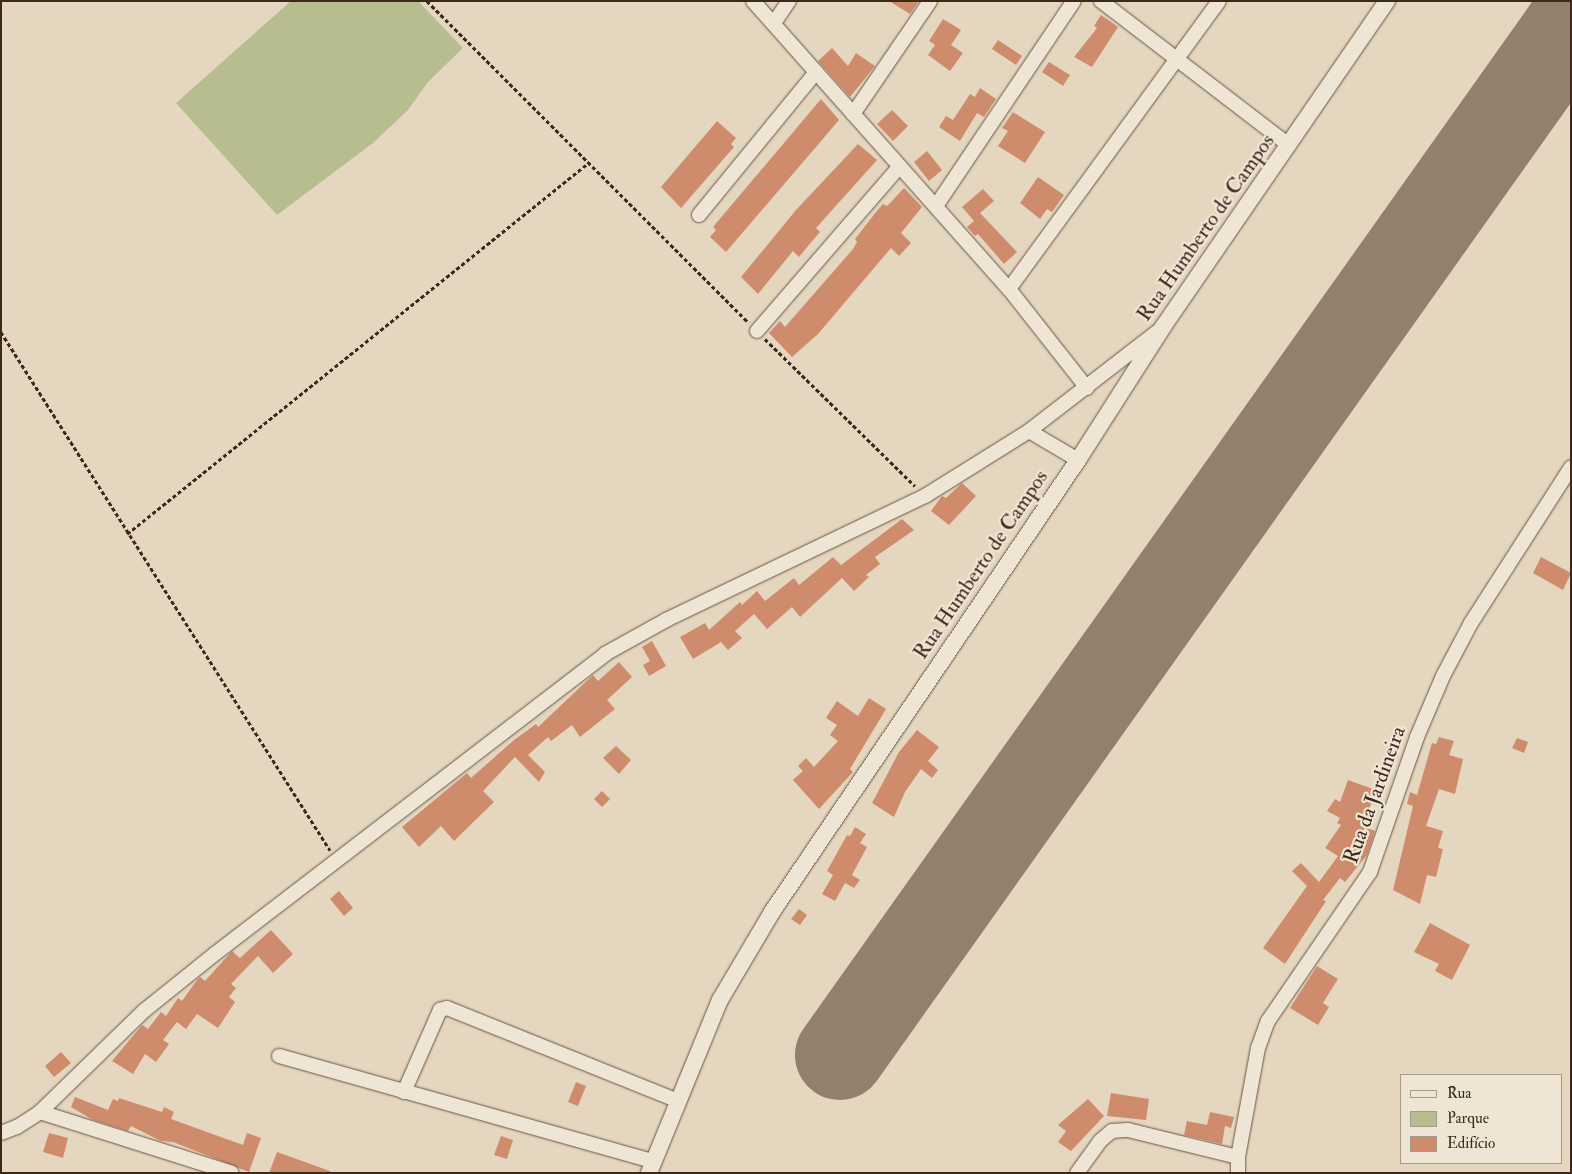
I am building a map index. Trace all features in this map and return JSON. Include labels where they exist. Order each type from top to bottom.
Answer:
[{"type":"street","points":[[753,1],[1008,288],[1087,388]]},
{"type":"street","points":[[774,23],[788,1]]},
{"type":"street","points":[[853,114],[930,1]]},
{"type":"street","points":[[936,206],[1074,1]]},
{"type":"street","points":[[1101,1],[1179,58],[1289,145]]},
{"type":"street","points":[[1008,288],[1179,58],[1219,1]]},
{"type":"street","name":"Rua Humberto de Campos","points":[[651,1167],[676,1100],[720,1000],[772,912],[1078,460],[1163,327],[1387,1]]},
{"type":"street","points":[[699,215],[816,72]]},
{"type":"street","points":[[757,331],[900,166]]},
{"type":"street","points":[[1,1133],[17,1127],[40,1112],[145,1010],[604,654],[666,620],[924,496],[1029,431],[1087,388],[1163,327]]},
{"type":"street","points":[[1029,431],[1078,460]]},
{"type":"street","name":"Rua da Jardineira","points":[[1238,1173],[1238,1157],[1258,1048],[1268,1021],[1370,872],[1417,737],[1443,676],[1471,623],[1571,467]]},
{"type":"street","points":[[404,1092],[440,1010],[447,1008],[676,1100]]},
{"type":"street","points":[[279,1056],[651,1167]]},
{"type":"street","points":[[40,1112],[232,1173]]},
{"type":"street","points":[[1077,1173],[1100,1141],[1112,1131],[1128,1130],[1238,1157]]},
{"type":"path","points":[[427,1],[588,164],[924,496]]},
{"type":"path","points":[[127,534],[588,164]]},
{"type":"path","points":[[1,332],[127,534],[337,860]]},
{"type":"green space","points":[[291,1],[418,1],[463,48],[428,82],[408,110],[373,143],[277,215],[176,103]]},
{"type":"building","points":[[889,1],[919,1],[910,14]]},
{"type":"building","points":[[1101,15],[1118,27],[1092,67],[1074,57],[1097,28],[1094,26]]},
{"type":"building","points":[[943,19],[961,30],[951,45],[963,53],[950,71],[928,55],[935,45],[929,41]]},
{"type":"building","points":[[998,40],[1022,56],[1016,65],[992,49]]},
{"type":"building","points":[[832,48],[848,66],[856,53],[875,66],[850,97],[818,61]]},
{"type":"building","points":[[1049,62],[1070,75],[1063,86],[1042,72]]},
{"type":"building","points":[[980,88],[996,99],[984,117],[977,113],[960,141],[939,127],[946,116],[953,120],[970,94],[975,97]]},
{"type":"building","points":[[821,99],[839,120],[726,252],[710,237],[716,230],[713,227]]},
{"type":"building","points":[[892,110],[908,126],[893,141],[877,124]]},
{"type":"building","points":[[1013,112],[1045,132],[1025,163],[998,146],[1008,131],[1002,128]]},
{"type":"building","points":[[717,121],[736,138],[731,144],[734,147],[681,208],[661,187]]},
{"type":"building","points":[[858,144],[877,160],[816,228],[820,232],[799,257],[793,251],[758,294],[741,277],[796,210]]},
{"type":"building","points":[[927,151],[942,170],[929,181],[914,162]]},
{"type":"building","points":[[1038,177],[1064,195],[1052,212],[1047,209],[1040,219],[1020,203]]},
{"type":"building","points":[[904,188],[922,207],[901,233],[911,243],[899,256],[891,248],[818,334],[792,357],[769,333],[780,321],[785,327],[853,249],[857,242],[855,239],[876,212],[883,204],[887,206]]},
{"type":"building","points":[[983,189],[994,201],[980,213],[1017,252],[1004,264],[978,234],[975,236],[967,227],[974,221],[962,207]]},
{"type":"building","points":[[962,483],[976,496],[949,525],[931,511],[942,496],[946,498]]},
{"type":"building","points":[[902,519],[914,530],[875,557],[880,564],[866,575],[869,577],[854,591],[842,578],[800,617],[792,607],[767,629],[754,614],[735,631],[742,638],[728,650],[721,642],[693,659],[680,637],[705,623],[709,630],[740,602],[742,605],[757,591],[765,601],[794,578],[799,585],[833,557],[841,565]]},
{"type":"building","points":[[1541,557],[1571,573],[1563,590],[1533,573]]},
{"type":"building","points":[[652,641],[666,666],[649,676],[643,665],[650,661],[642,647]]},
{"type":"building","points":[[619,662],[632,677],[607,700],[615,709],[580,737],[572,725],[551,741],[548,737],[528,755],[545,772],[539,782],[515,757],[483,791],[494,802],[454,841],[441,826],[419,847],[402,827],[467,773],[471,778],[514,740],[536,724],[538,727],[593,675],[598,681]]},
{"type":"building","points":[[869,698],[886,709],[850,769],[853,772],[819,809],[793,780],[803,771],[798,766],[806,758],[814,767],[838,741],[830,735],[837,725],[826,718],[837,701],[858,716]]},
{"type":"building","points":[[917,730],[939,747],[928,761],[938,770],[932,778],[921,769],[905,792],[894,817],[872,803],[899,752]]},
{"type":"building","points":[[1439,737],[1454,741],[1449,755],[1463,759],[1455,794],[1439,789],[1426,826],[1443,831],[1438,848],[1443,849],[1436,877],[1427,875],[1420,904],[1393,890],[1413,806],[1407,804],[1410,792],[1417,795],[1432,743],[1436,744]]},
{"type":"building","points":[[1517,738],[1528,742],[1524,753],[1512,748]]},
{"type":"building","points":[[616,746],[631,760],[619,774],[603,758]]},
{"type":"building","points":[[1348,780],[1376,790],[1363,826],[1375,831],[1367,855],[1345,882],[1340,878],[1323,900],[1326,901],[1285,964],[1263,948],[1307,886],[1292,871],[1301,863],[1319,882],[1338,856],[1325,848],[1341,825],[1337,823],[1340,818],[1327,811],[1335,799],[1340,802]]},
{"type":"building","points":[[602,791],[610,799],[602,807],[594,799]]},
{"type":"building","points":[[855,827],[866,834],[860,843],[867,847],[852,875],[860,880],[854,888],[845,883],[835,901],[822,894],[833,875],[827,871],[847,835],[850,836]]},
{"type":"building","points":[[339,891],[353,908],[344,916],[330,899]]},
{"type":"building","points":[[799,909],[807,915],[800,925],[791,919]]},
{"type":"building","points":[[1430,923],[1470,945],[1452,980],[1435,971],[1439,964],[1414,952]]},
{"type":"building","points":[[271,930],[293,954],[273,973],[258,956],[231,984],[236,988],[229,997],[235,1002],[218,1028],[197,1014],[186,1029],[177,1022],[163,1040],[169,1044],[156,1062],[145,1054],[133,1074],[112,1061],[142,1025],[148,1029],[161,1012],[166,1016],[178,998],[182,1001],[200,977],[205,981],[232,951],[240,958]]},
{"type":"building","points":[[1317,966],[1338,979],[1323,1003],[1329,1007],[1318,1025],[1290,1008]]},
{"type":"building","points":[[61,1052],[71,1063],[54,1077],[45,1066]]},
{"type":"building","points":[[576,1082],[586,1086],[578,1106],[568,1102]]},
{"type":"building","points":[[1111,1093],[1149,1099],[1146,1120],[1107,1116]]},
{"type":"building","points":[[75,1097],[108,1110],[113,1099],[118,1101],[119,1098],[162,1112],[164,1107],[174,1112],[171,1119],[243,1145],[247,1133],[261,1138],[249,1172],[173,1142],[161,1141],[131,1126],[128,1131],[93,1120],[71,1107]]},
{"type":"building","points":[[1088,1099],[1104,1116],[1071,1151],[1058,1142],[1066,1131],[1058,1125]]},
{"type":"building","points":[[1210,1112],[1234,1117],[1231,1128],[1225,1126],[1222,1144],[1184,1135],[1187,1121],[1207,1125]]},
{"type":"building","points":[[49,1133],[68,1138],[63,1158],[43,1152]]},
{"type":"building","points":[[501,1136],[513,1140],[507,1159],[494,1155]]},
{"type":"building","points":[[277,1152],[330,1171],[330,1173],[269,1173]]},
{"type":"runway","points":[[840,1055],[1571,25]]}]
